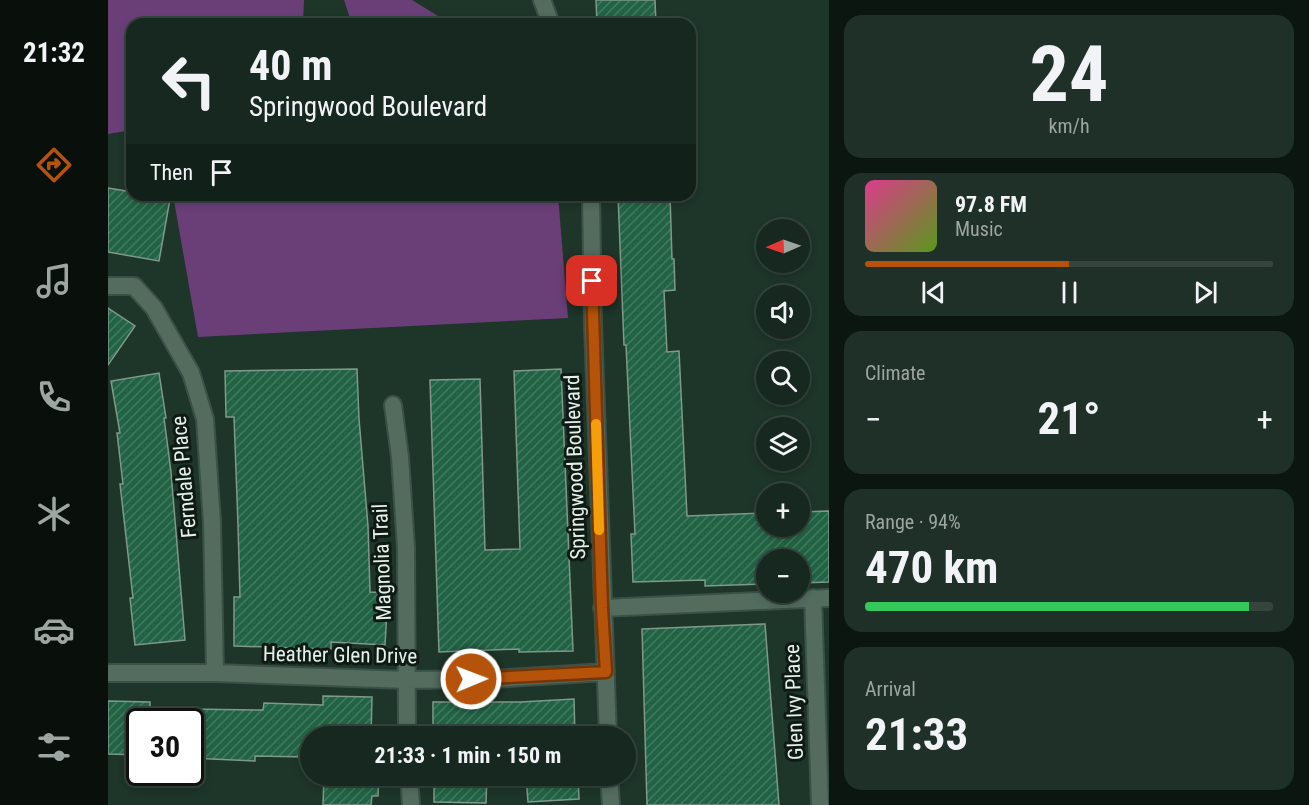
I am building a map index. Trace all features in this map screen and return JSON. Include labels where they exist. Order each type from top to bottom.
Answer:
[{"type":"street","points":[[542,0],[549,18]]},
{"type":"street","name":"Springwood Boulevard","points":[[591,201],[593,336],[608,726]]},
{"type":"street","name":"Ferndale Place","points":[[108,286],[134,286],[154,308],[191,373],[205,419],[212,522],[215,673]]},
{"type":"street","name":"Magnolia Trail","points":[[393,405],[400,457],[406,548],[407,726]]},
{"type":"street","points":[[602,608],[821,598]]},
{"type":"street","name":"Glen Ivy Place","points":[[820,805],[821,598]]},
{"type":"street","name":"Heather Glen Drive","points":[[108,673],[215,673],[407,680],[493,679],[606,672]]},
{"type":"street","points":[[410,786],[411,805]]},
{"type":"street","points":[[610,786],[611,805]]},
{"type":"shaded area","points":[[108,0],[304,0],[303,18],[126,18],[126,131],[108,134]]},
{"type":"shaded area","points":[[344,0],[412,0],[441,18],[350,18]]},
{"type":"shaded area","points":[[174,201],[558,201],[568,318],[198,337]]},
{"type":"building","points":[[596,0],[655,0],[656,18],[597,18]]},
{"type":"building","points":[[108,188],[126,191],[126,201],[170,201],[159,261],[108,252]]},
{"type":"building","points":[[618,201],[670,201],[675,290],[664,291],[667,352],[679,351],[687,516],[756,513],[756,537],[810,537],[810,512],[829,511],[829,582],[810,583],[810,549],[756,549],[756,584],[705,586],[705,580],[633,582],[631,534],[635,534],[626,345],[624,345]]},
{"type":"building","points":[[108,308],[135,326],[108,365]]},
{"type":"building","points":[[357,369],[368,526],[370,592],[388,593],[385,645],[331,642],[331,649],[234,646],[234,597],[240,597],[238,525],[234,417],[226,417],[225,371]]},
{"type":"building","points":[[561,369],[573,651],[519,652],[519,649],[439,652],[430,380],[480,379],[485,550],[520,549],[514,371]]},
{"type":"building","points":[[159,373],[166,418],[164,418],[171,472],[185,640],[135,645],[130,598],[133,598],[120,484],[123,484],[117,433],[120,433],[111,381]]},
{"type":"building","points":[[765,624],[779,805],[647,805],[642,629]]},
{"type":"building","points":[[323,696],[372,697],[371,726],[300,726],[300,757],[255,756],[255,761],[204,759],[204,709],[263,710],[264,703],[323,705]]},
{"type":"building","points":[[574,699],[575,726],[433,726],[433,702],[520,702]]},
{"type":"building","points":[[108,701],[150,702],[150,708],[126,708],[126,755],[108,754]]},
{"type":"building","points":[[324,786],[378,786],[378,796],[372,796],[371,805],[323,805]]},
{"type":"building","points":[[434,786],[487,786],[486,803],[434,802]]},
{"type":"building","points":[[527,786],[578,786],[579,799],[528,802]]},
{"type":"slow traffic","points":[[596,424],[599,530]]},
{"type":"route","points":[[471,679],[606,672],[592,281]]}]
